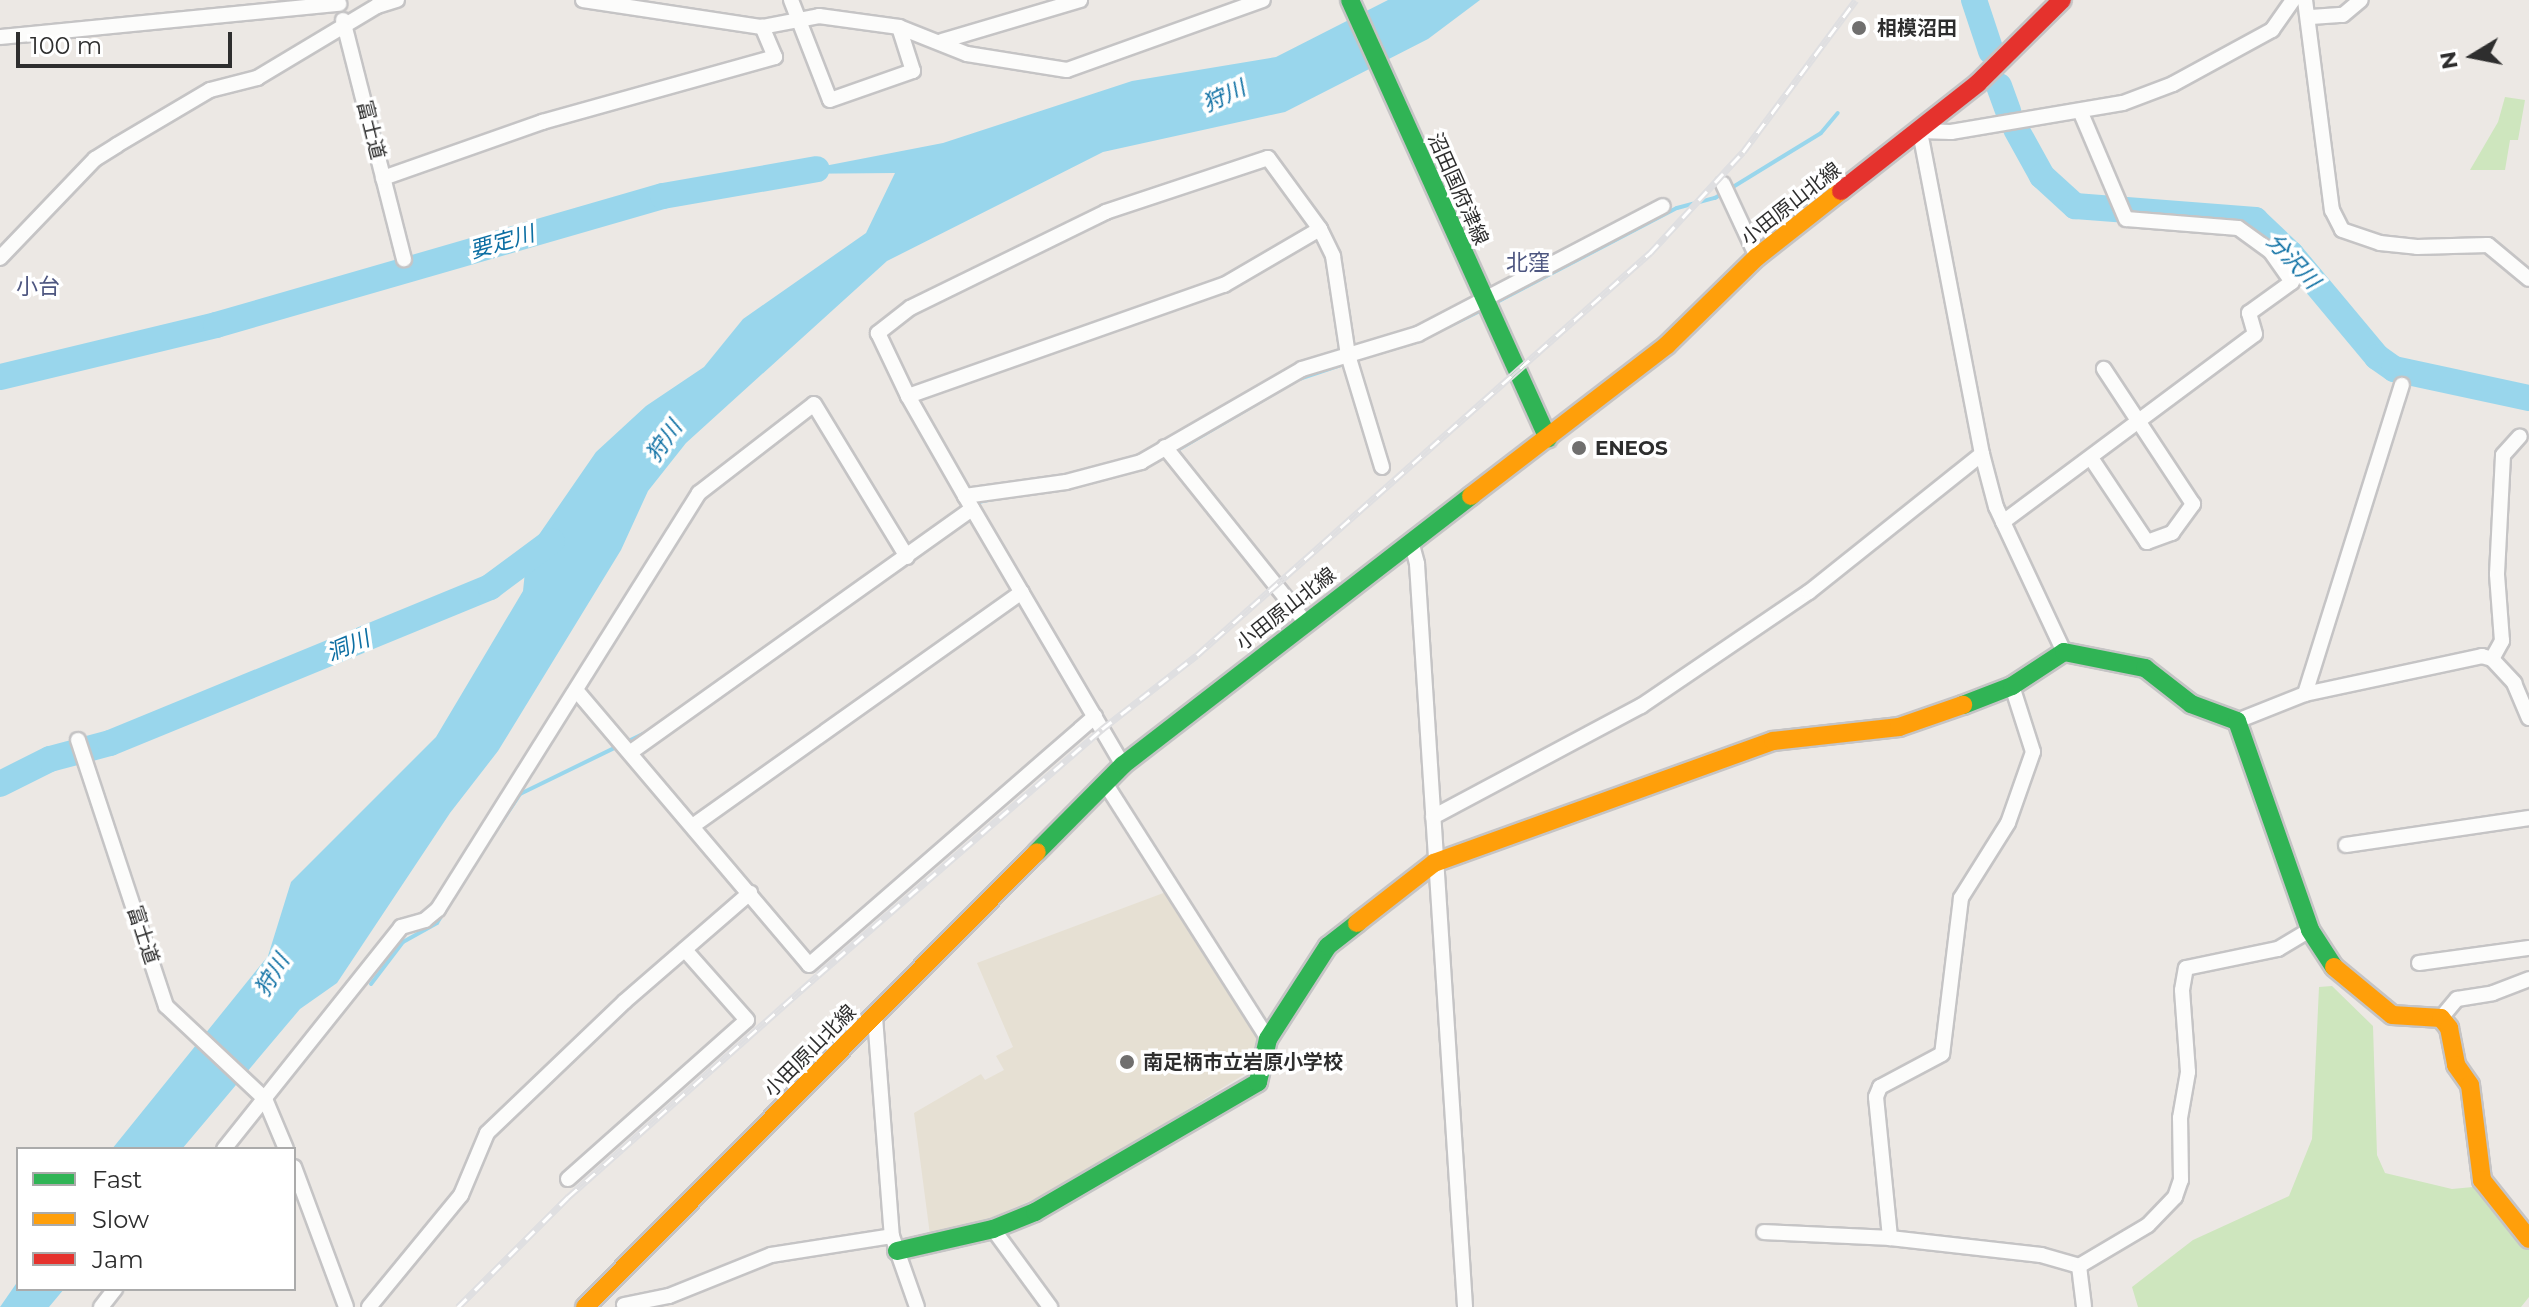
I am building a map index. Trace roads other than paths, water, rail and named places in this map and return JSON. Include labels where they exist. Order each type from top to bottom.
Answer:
[{"type":"main road","name":"沼田国府津線","points":[[1350,0],[1481,298],[1548,438]]},
{"type":"main road","name":"小田原山北線","points":[[585,1307],[1123,765],[1667,345],[1757,257],[1978,83],[2062,0]]},
{"type":"main road","points":[[894,1243],[993,1229],[1120,1165],[1258,1082],[1268,1039],[1328,946],[1434,863],[1492,847],[1773,741],[1899,727],[2012,686],[2064,652],[2145,668],[2191,704],[2237,721],[2310,930],[2342,978],[2367,998],[2392,1015],[2441,1018],[2449,1028],[2456,1065],[2470,1085],[2482,1180],[2529,1239]]},
{"type":"street","points":[[0,258],[95,159],[210,90],[257,78],[344,25],[397,0]]},
{"type":"street","points":[[583,0],[762,27],[798,17],[899,27],[942,41],[967,54],[1006,64],[1067,70],[1263,0]]},
{"type":"street","points":[[791,0],[830,100],[913,71],[899,27]]},
{"type":"street","points":[[942,41],[1080,0]]},
{"type":"street","points":[[2064,652],[2003,522],[1982,454],[1920,131],[1951,132],[2081,113],[2173,84],[2272,30],[2293,0]]},
{"type":"street","points":[[2305,0],[2311,17],[2332,210],[2342,230],[2380,243],[2417,247],[2488,245],[2529,279]]},
{"type":"street","points":[[2311,17],[2343,15],[2361,0]]},
{"type":"street","points":[[0,37],[339,2]]},
{"type":"street","name":"富士道","points":[[339,2],[404,259]]},
{"type":"street","points":[[383,178],[513,131],[775,57],[762,27]]},
{"type":"street","points":[[2003,522],[2255,334],[2249,313],[2292,282],[2270,251],[2238,228],[2126,219],[2114,200],[2081,113]]},
{"type":"street","points":[[1123,765],[908,396],[878,333],[910,308],[1106,212],[1268,158],[1320,229],[1333,256],[1348,355],[1382,467]]},
{"type":"street","points":[[1723,184],[1757,257]]},
{"type":"street","points":[[631,752],[907,557],[969,502],[1107,473],[1165,447],[1302,369],[1418,334],[1481,298],[1663,206]]},
{"type":"street","points":[[908,396],[1116,327],[1224,285],[1320,229]]},
{"type":"street","points":[[2091,458],[2147,542],[2172,533],[2193,504],[2137,425],[2104,369]]},
{"type":"street","points":[[2305,694],[2402,385]]},
{"type":"street","points":[[226,1147],[401,927],[425,920],[438,909],[576,690],[678,519],[699,493],[814,404],[907,557]]},
{"type":"street","points":[[2492,659],[2502,641],[2497,574],[2503,455],[2520,436]]},
{"type":"street","points":[[1165,447],[1305,622]]},
{"type":"street","points":[[1433,817],[1641,706],[1809,592],[1982,454]]},
{"type":"street","points":[[1411,541],[1417,564],[1465,1307]]},
{"type":"street","points":[[694,825],[1022,592]]},
{"type":"street","points":[[2237,721],[2305,694],[2482,656],[2492,659],[2514,683],[2529,718]]},
{"type":"street","points":[[1890,1238],[1876,1097],[1880,1087],[1942,1054],[1961,898],[2008,823],[2033,752],[2012,686]]},
{"type":"street","points":[[576,690],[694,825],[809,965],[1095,716]]},
{"type":"street","name":"富士道","points":[[78,740],[171,1011],[263,1098],[285,1147]]},
{"type":"street","points":[[1105,783],[1268,1039]]},
{"type":"street","points":[[2346,845],[2529,818]]},
{"type":"street","points":[[369,1307],[461,1195],[487,1133],[750,893]]},
{"type":"street","points":[[1764,1232],[1890,1238],[2041,1255],[2079,1266],[2148,1225],[2175,1197],[2188,1072],[2186,968],[2278,949],[2310,930]]},
{"type":"street","points":[[2419,963],[2529,948]]},
{"type":"street","points":[[568,1179],[747,1020],[685,950]]},
{"type":"street","points":[[2441,1018],[2457,999],[2493,993],[2529,979]]},
{"type":"street","points":[[875,1017],[894,1243],[917,1307]]},
{"type":"street","points":[[296,1172],[346,1307]]},
{"type":"street","points":[[993,1229],[1050,1307]]},
{"type":"street","points":[[609,1283],[624,1306],[669,1296],[771,1255],[894,1243]]},
{"type":"street","points":[[2079,1266],[2084,1307]]},
{"type":"street","points":[[101,1307],[113,1291]]},
{"type":"water","name":"狩川","points":[[1388,0],[1480,0],[1428,39],[1285,112],[1103,152],[887,261],[686,443],[648,491],[621,550],[498,751],[450,813],[337,983],[300,1009],[184,1147],[114,1147],[268,956],[291,882],[436,737],[523,591],[527,552],[596,452],[646,406],[704,367],[743,319],[866,233],[895,173],[783,174],[943,143],[1132,81],[1276,57]]},
{"type":"water","points":[[16,1284],[16,1291],[62,1291],[49,1307],[0,1307]]},
{"type":"waterway","name":"分沢川","points":[[1974,0],[1991,51]]},
{"type":"waterway","name":"分沢川","points":[[1999,86],[2008,111]]},
{"type":"waterway","points":[[1495,303],[1677,208],[1715,198],[1821,133],[1838,113]]},
{"type":"waterway","name":"分沢川","points":[[2016,129],[2042,176],[2075,206],[2255,220],[2291,254],[2377,357],[2394,369],[2529,398]]},
{"type":"waterway","name":"要定川","points":[[0,377],[216,325],[663,196],[817,169]]},
{"type":"waterway","points":[[1435,333],[1484,309]]},
{"type":"waterway","points":[[1355,360],[1419,341]]},
{"type":"waterway","points":[[1174,452],[1299,379],[1347,363]]},
{"type":"waterway","points":[[1149,465],[1166,456]]},
{"type":"waterway","points":[[1096,481],[1141,468]]},
{"type":"waterway","points":[[974,503],[993,499]]},
{"type":"waterway","name":"洞川","points":[[0,784],[50,759],[110,743],[490,587],[552,541]]},
{"type":"waterway","points":[[731,672],[877,568]]},
{"type":"waterway","points":[[485,847],[520,794],[653,729]]},
{"type":"waterway","points":[[371,984],[403,942],[437,923],[468,874]]},
{"type":"railway","points":[[458,1307],[568,1197],[818,975],[1102,729],[1197,655],[1650,253],[1743,152],[1856,0]]},
{"type":"place","name":"相模沼田","points":[[1859,28]]},
{"type":"place","name":"ENEOS","points":[[1579,448]]},
{"type":"place","name":"南足柄市立岩原小学校","points":[[1127,1062]]},
{"type":"district","name":"北窪","points":[[1528,263]]},
{"type":"district","name":"小台","points":[[38,287]]}]
